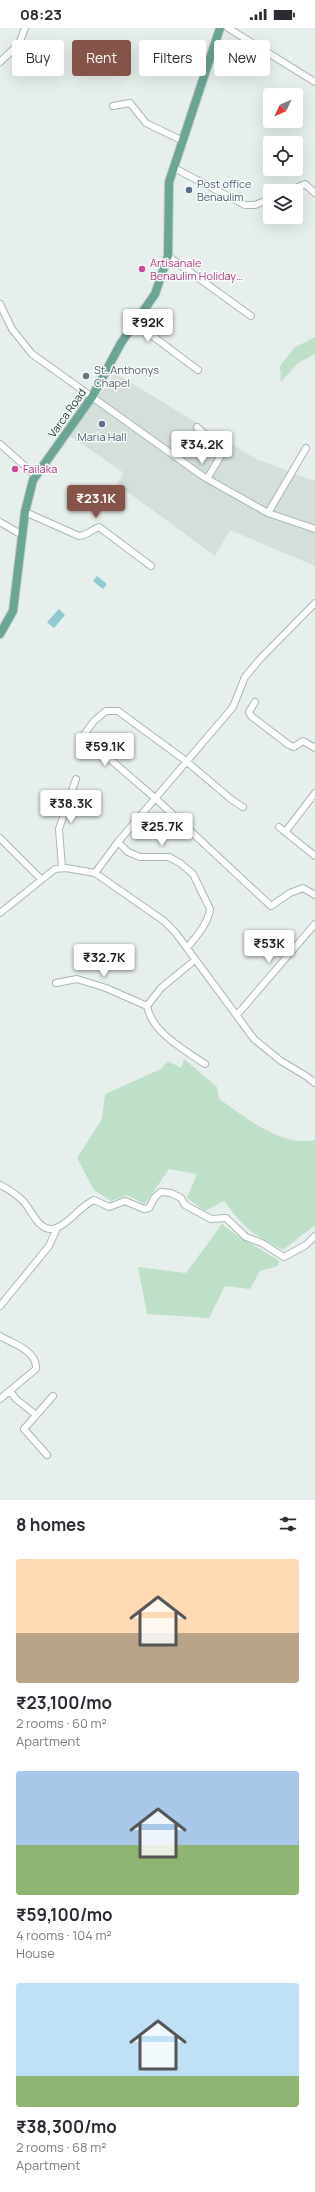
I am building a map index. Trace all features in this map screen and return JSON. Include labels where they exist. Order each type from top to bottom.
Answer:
[{"type":"main road","name":"Varca Road","points":[[0,634],[13,611],[25,512],[34,480],[92,397],[121,343],[155,294],[168,256],[169,182],[220,28]]},
{"type":"street","points":[[0,62],[19,44],[25,28]]},
{"type":"street","points":[[228,28],[315,82]]},
{"type":"street","points":[[113,106],[130,103],[146,123],[183,141]]},
{"type":"street","points":[[174,168],[246,205],[255,205],[263,202]]},
{"type":"street","points":[[303,185],[305,184],[315,193]]},
{"type":"street","points":[[168,256],[251,316]]},
{"type":"street","points":[[0,304],[12,329],[32,354],[92,397],[207,479],[268,513],[315,529]]},
{"type":"street","points":[[135,323],[198,370]]},
{"type":"street","points":[[197,427],[223,452],[207,479]]},
{"type":"street","points":[[0,444],[36,476]]},
{"type":"street","points":[[268,513],[306,448]]},
{"type":"street","points":[[25,512],[79,536],[88,534],[99,527],[151,566]]},
{"type":"street","points":[[0,522],[22,535]]},
{"type":"street","points":[[95,874],[118,842],[233,707],[245,677],[260,659],[315,603]]},
{"type":"street","points":[[255,702],[249,712],[251,716],[289,745],[294,747],[303,741],[315,748]]},
{"type":"street","points":[[243,807],[118,711],[106,711],[94,721],[83,736],[155,798],[272,906],[290,892],[302,888],[315,895]]},
{"type":"street","points":[[62,868],[59,829],[76,779]]},
{"type":"street","points":[[286,831],[315,793]]},
{"type":"street","points":[[279,827],[286,831],[315,856]]},
{"type":"street","points":[[0,838],[40,879]]},
{"type":"street","points":[[118,842],[128,852],[140,857],[169,857],[193,874],[210,909],[210,915],[199,933],[187,948]]},
{"type":"street","points":[[0,913],[40,879],[55,869],[62,868],[95,874],[164,922],[187,948],[254,1039],[281,1061],[315,1083]]},
{"type":"street","points":[[237,1015],[315,924]]},
{"type":"street","points":[[195,960],[162,988],[152,998],[147,1006],[149,1016],[156,1026],[205,1064]]},
{"type":"street","points":[[56,982],[77,979],[106,988],[147,1006]]},
{"type":"street","points":[[0,1185],[24,1202],[40,1224],[48,1228],[56,1228]]},
{"type":"street","points":[[0,1306],[13,1288],[49,1246],[56,1228],[94,1200],[109,1207],[125,1201],[144,1209],[149,1208],[161,1192],[171,1193],[181,1198],[185,1205],[210,1219],[226,1218],[246,1237],[262,1243],[284,1256],[295,1252],[315,1236]]},
{"type":"street","points":[[0,1336],[26,1350],[36,1364],[36,1369],[0,1399]]},
{"type":"street","points":[[10,1391],[16,1399],[36,1415]]},
{"type":"street","points":[[47,1454],[24,1429],[54,1396]]},
{"type":"shaded area","points":[[115,373],[256,459],[315,481],[315,566],[230,530],[215,556],[117,484],[124,473],[70,436]]},
{"type":"green space","points":[[315,337],[315,354],[298,363],[281,382],[280,366],[294,348]]},
{"type":"green space","points":[[184,1059],[217,1087],[219,1099],[252,1122],[276,1135],[289,1139],[302,1141],[315,1140],[315,1225],[283,1250],[256,1235],[244,1225],[224,1201],[205,1211],[187,1198],[197,1174],[169,1169],[145,1204],[127,1195],[111,1201],[94,1190],[77,1158],[102,1119],[105,1094],[161,1069],[168,1061],[181,1068]]},
{"type":"green space","points":[[222,1224],[279,1261],[278,1266],[260,1271],[250,1289],[225,1286],[209,1318],[147,1314],[138,1267],[186,1273]]},
{"type":"water","points":[[97,576],[107,584],[103,589],[93,581]]},
{"type":"water","points":[[59,609],[65,615],[54,628],[47,622]]},
{"type":"place","name":"Post office Benaulim","points":[[189,190]]},
{"type":"place","name":"Artisanale Benaulim Holiday…","points":[[142,269]]},
{"type":"place","name":"St. Anthonys Chapel","points":[[86,376]]},
{"type":"place","name":"Maria Hall","points":[[102,424]]},
{"type":"place","name":"Failaka","points":[[15,469]]}]
